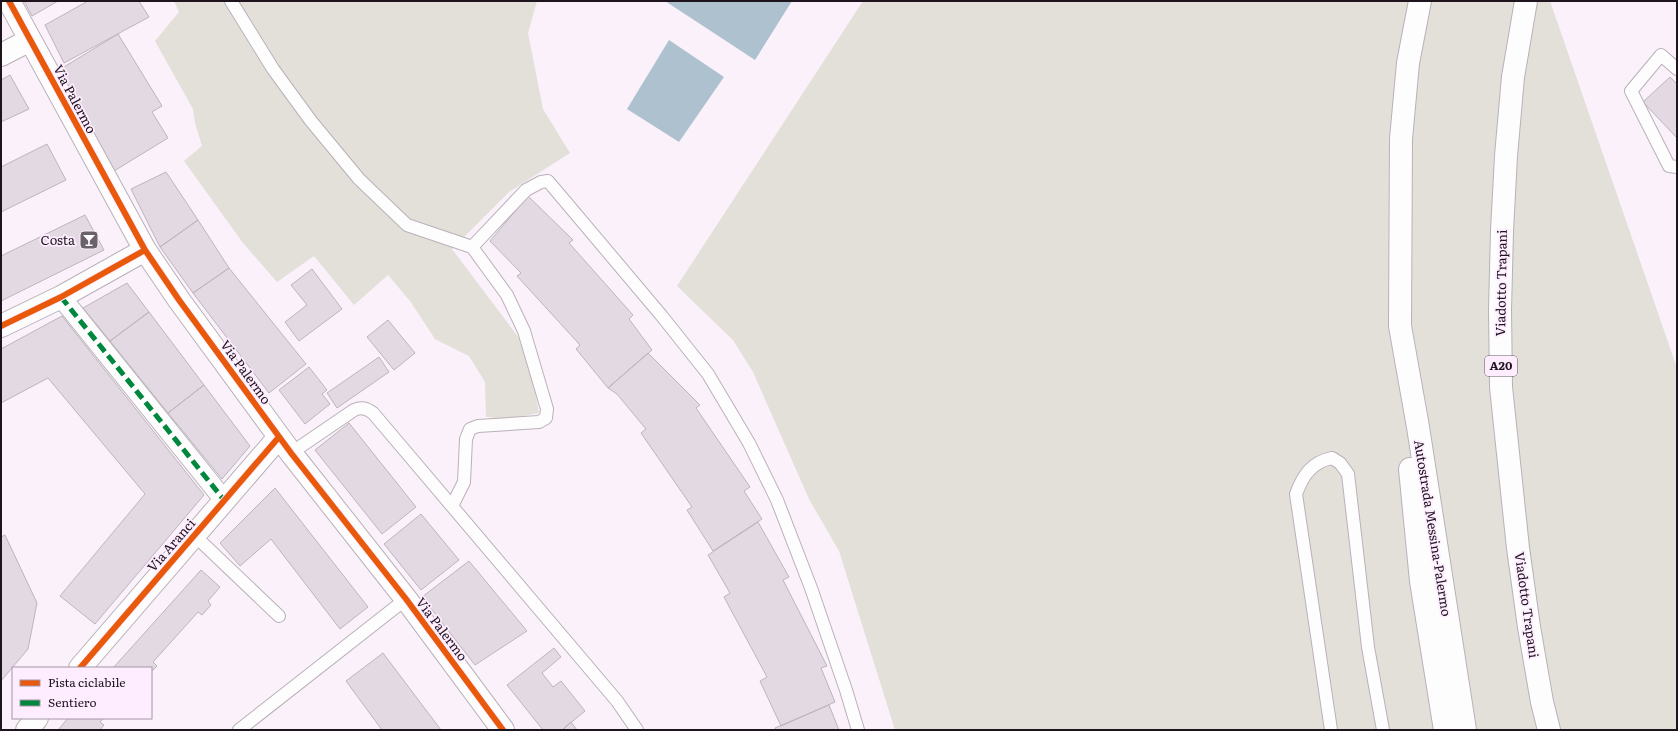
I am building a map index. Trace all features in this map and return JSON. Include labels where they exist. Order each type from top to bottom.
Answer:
[{"type":"main road","name":"Via Palermo","points":[[9,1],[145,250],[179,300],[285,445],[406,599],[504,730]]},
{"type":"main road","name":"Autostrada Messina-Palermo","points":[[1420,1],[1408,63],[1401,139],[1400,326],[1418,427],[1465,730]]},
{"type":"main road","name":"Viadotto Trapani","points":[[1526,1],[1513,77],[1506,156],[1500,310],[1502,387],[1518,548],[1542,702],[1549,730]]},
{"type":"main road","points":[[1,55],[30,40]]},
{"type":"main road","points":[[1,326],[61,297],[145,250]]},
{"type":"main road","points":[[1418,427],[1410,465],[1421,581],[1445,730]]},
{"type":"main road","name":"Via Aranci","points":[[81,667],[224,500],[285,445]]},
{"type":"main road","points":[[27,730],[36,719]]},
{"type":"street","points":[[61,297],[224,500]]},
{"type":"lane","points":[[231,1],[273,69],[302,109],[359,179],[407,226],[472,247],[507,295],[521,324],[547,409],[546,418],[539,422],[478,426],[470,430],[466,439],[464,482],[452,506]]},
{"type":"lane","points":[[1677,69],[1661,55],[1632,91],[1669,166],[1677,167]]},
{"type":"lane","points":[[472,247],[526,190],[548,180],[661,314],[708,374],[749,443],[777,500],[811,588],[858,730]]},
{"type":"lane","points":[[285,445],[354,410],[360,408],[367,409],[373,414],[452,506],[617,701],[637,730]]},
{"type":"lane","points":[[1331,730],[1296,494],[1301,482],[1308,472],[1321,460],[1332,458],[1340,463],[1348,474],[1368,647],[1383,730]]},
{"type":"lane","points":[[194,535],[279,616]]},
{"type":"lane","points":[[239,730],[406,599]]},
{"type":"shaded area","points":[[174,1],[537,1],[528,33],[543,109],[570,153],[509,192],[452,249],[519,338],[532,377],[539,413],[506,419],[486,417],[485,382],[469,356],[435,339],[410,301],[388,275],[354,305],[314,256],[277,282],[243,243],[184,161],[202,146],[195,123],[193,109],[155,41],[179,12]]},
{"type":"shaded area","points":[[863,1],[1550,1],[1677,368],[1677,730],[895,730],[839,551],[809,499],[753,372],[733,340],[677,286]]},
{"type":"water","points":[[665,1],[792,1],[755,60]]},
{"type":"water","points":[[669,40],[724,77],[679,142],[627,109]]},
{"type":"building","points":[[24,1],[58,1],[32,16]]},
{"type":"building","points":[[88,1],[139,1],[149,17],[64,63],[45,25]]},
{"type":"building","points":[[118,34],[162,106],[152,112],[168,138],[114,171],[54,73]]},
{"type":"building","points":[[10,75],[29,109],[1,122],[1,80]]},
{"type":"building","points":[[1670,77],[1677,84],[1677,138],[1643,102]]},
{"type":"building","points":[[47,144],[66,180],[1,212],[1,167]]},
{"type":"building","points":[[166,172],[198,220],[160,247],[131,189]]},
{"type":"building","points":[[528,196],[573,240],[569,243],[633,315],[629,319],[652,350],[608,388],[576,349],[580,345],[517,276],[521,273],[490,241]]},
{"type":"building","points":[[85,215],[104,250],[1,301],[1,256]]},
{"type":"building","points":[[198,220],[229,268],[193,293],[160,247]]},
{"type":"building","points":[[229,268],[306,364],[269,393],[193,293]]},
{"type":"building","points":[[312,269],[342,309],[299,341],[285,322],[307,305],[291,285]]},
{"type":"building","points":[[127,283],[149,312],[110,341],[83,308]]},
{"type":"building","points":[[149,312],[204,385],[168,413],[110,341]]},
{"type":"building","points":[[62,316],[204,495],[95,624],[60,596],[145,494],[48,378],[1,403],[1,349]]},
{"type":"building","points":[[388,320],[415,353],[394,370],[367,337]]},
{"type":"building","points":[[648,353],[700,405],[696,408],[750,487],[744,491],[762,519],[713,551],[687,510],[692,507],[641,433],[646,429],[617,394],[608,388]]},
{"type":"building","points":[[379,357],[389,372],[337,408],[327,393]]},
{"type":"building","points":[[309,367],[327,390],[322,394],[330,404],[305,424],[279,390]]},
{"type":"building","points":[[204,385],[250,446],[222,479],[168,413]]},
{"type":"building","points":[[349,423],[416,507],[382,534],[315,450]]},
{"type":"building","points":[[275,488],[368,607],[340,629],[271,539],[240,566],[220,543]]},
{"type":"building","points":[[421,514],[459,560],[421,590],[384,544]]},
{"type":"building","points":[[758,522],[789,577],[783,580],[827,666],[821,668],[835,702],[781,726],[760,681],[767,677],[724,597],[730,593],[708,555]]},
{"type":"building","points":[[5,535],[37,603],[28,649],[1,681],[1,537]]},
{"type":"building","points":[[469,561],[527,631],[475,665],[422,597]]},
{"type":"building","points":[[201,570],[220,587],[208,601],[211,605],[202,615],[198,612],[153,662],[157,666],[152,671],[152,667],[114,667]]},
{"type":"building","points":[[554,648],[561,657],[542,673],[553,687],[561,681],[585,711],[562,730],[543,730],[507,685]]},
{"type":"building","points":[[383,653],[441,730],[382,730],[346,681]]},
{"type":"building","points":[[829,705],[839,730],[776,730],[775,728]]},
{"type":"building","points":[[67,719],[103,719],[100,722],[104,725],[100,730],[58,730]]},
{"type":"building","points":[[571,722],[577,730],[562,730]]},
{"type":"marked path","points":[[61,297],[224,500]]},
{"type":"cycle path","points":[[9,1],[145,250],[179,300],[291,453],[406,599],[503,730]]},
{"type":"cycle path","points":[[1,326],[61,297],[145,250]]},
{"type":"cycle path","points":[[81,667],[279,437]]},
{"type":"place","name":"Costa","points":[[89,240]]}]
